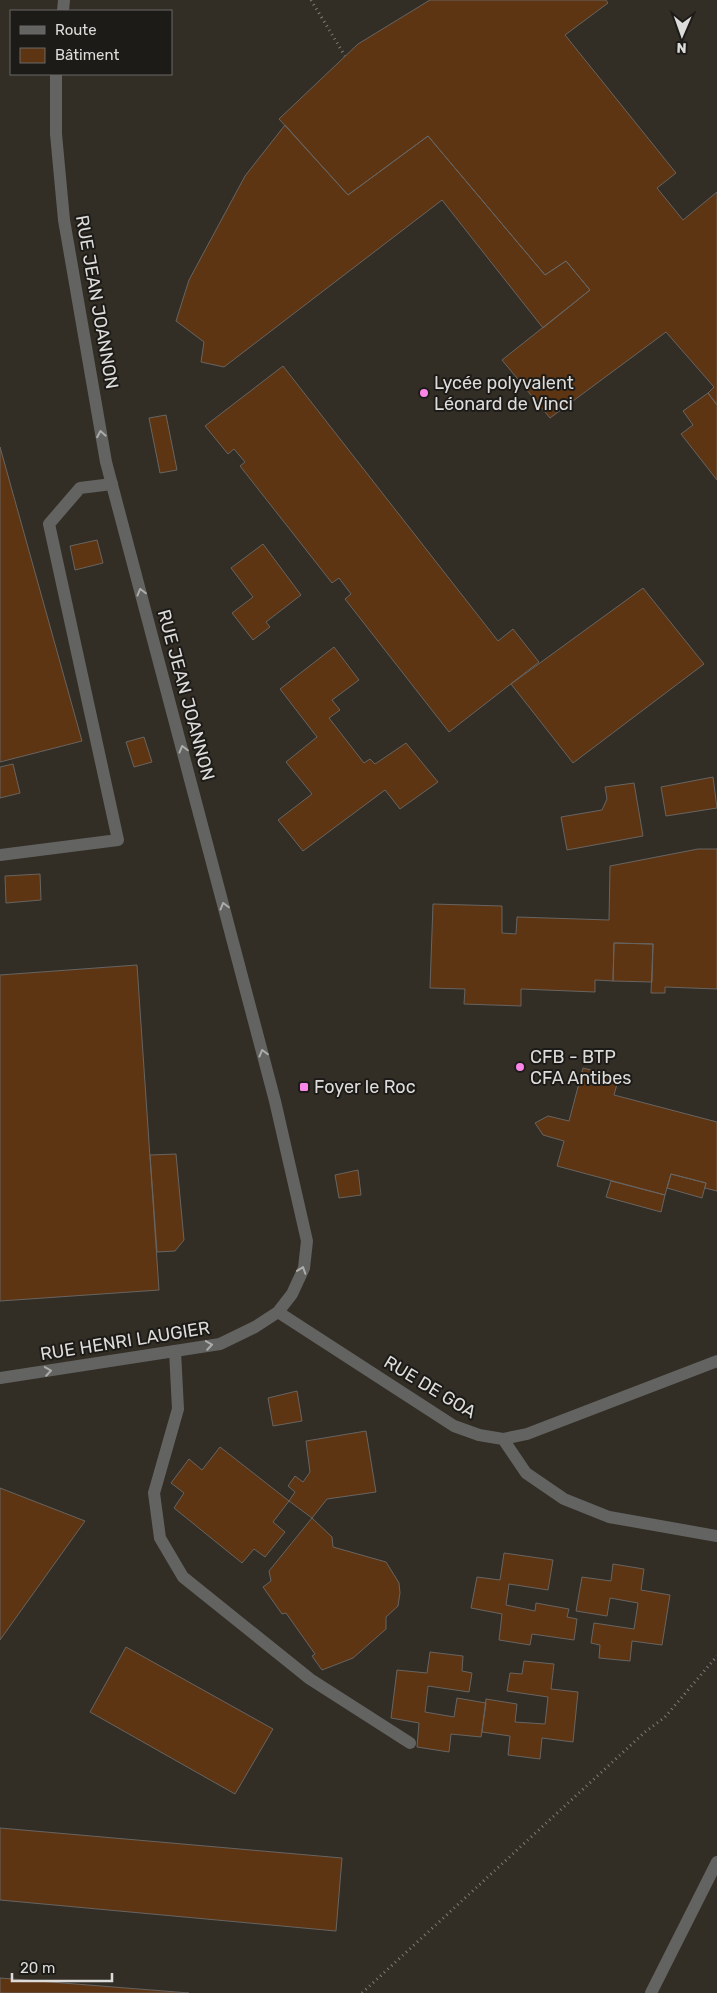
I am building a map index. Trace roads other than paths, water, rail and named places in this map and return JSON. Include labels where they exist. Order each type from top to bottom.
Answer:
[{"type":"street","name":"RUE JEAN JOANNON","points":[[56,75],[56,134],[64,220],[106,462],[270,1082],[307,1241],[304,1268],[292,1294],[278,1312]]},
{"type":"street","points":[[0,855],[118,840],[49,524],[80,488],[112,484]]},
{"type":"street","name":"RUE HENRI LAUGIER","points":[[0,1378],[220,1344],[256,1327],[278,1312]]},
{"type":"street","name":"RUE DE GOA","points":[[278,1312],[454,1426],[479,1435],[503,1439],[527,1434],[717,1362]]},
{"type":"street","points":[[175,1351],[178,1408],[154,1493],[160,1538],[183,1577],[310,1679],[410,1743]]},
{"type":"street","points":[[503,1439],[526,1473],[564,1499],[609,1517],[717,1536]]},
{"type":"street","points":[[652,1993],[717,1862]]},
{"type":"place","name":"Lycée polyvalent Léonard de Vinci","points":[[424,393]]},
{"type":"place","name":"CFB - BTP CFA Antibes","points":[[520,1067]]},
{"type":"place","name":"Foyer le Roc","points":[[304,1087]]}]
